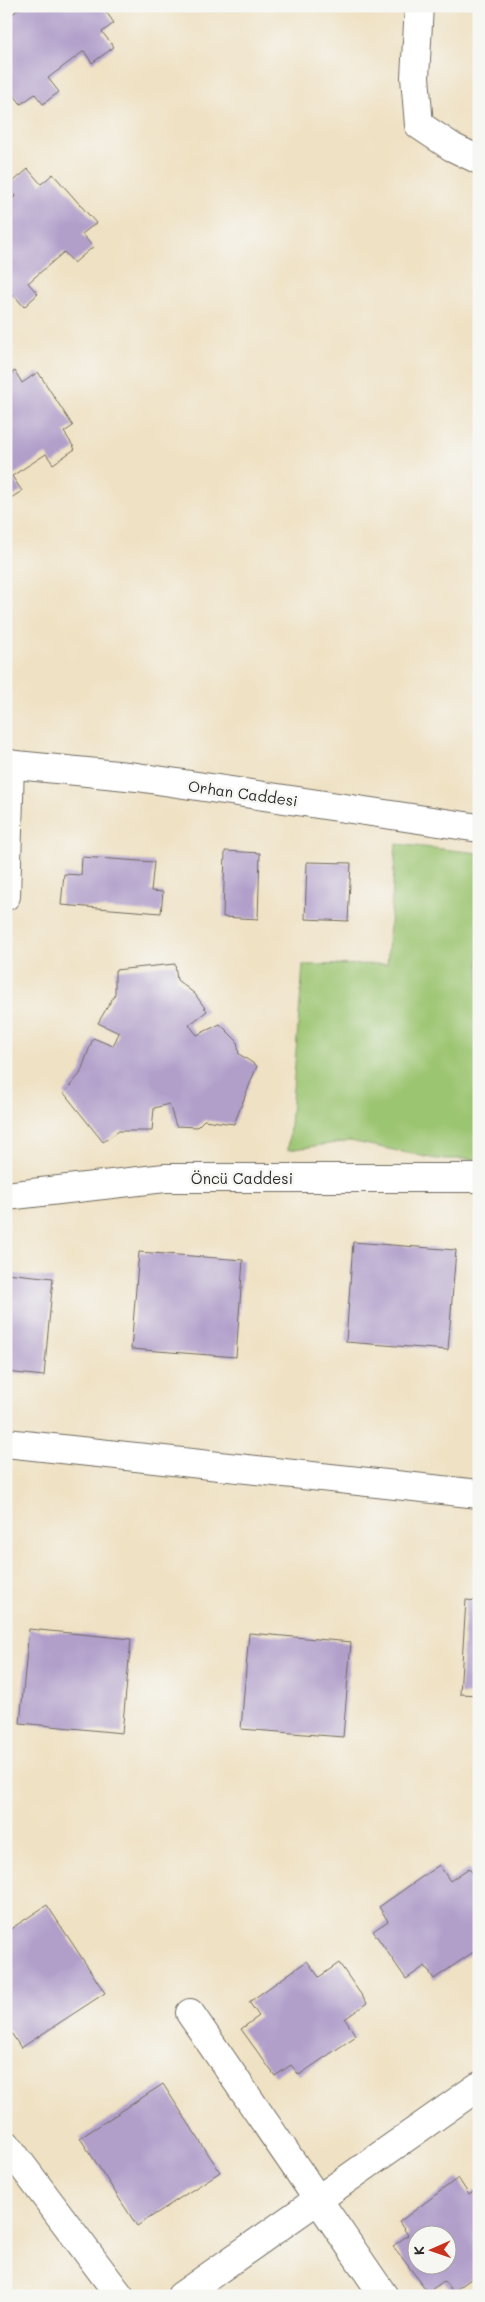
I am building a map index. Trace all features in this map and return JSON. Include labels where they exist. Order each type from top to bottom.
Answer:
[{"type":"street","points":[[419,6],[415,77],[419,125],[452,147],[479,160]]},
{"type":"street","points":[[6,896],[8,764]]},
{"type":"street","name":"Orhan Caddesi","points":[[8,764],[137,777],[479,828]]},
{"type":"street","name":"Öncü Caddesi","points":[[6,1196],[165,1178],[479,1178]]},
{"type":"street","points":[[6,1443],[479,1494]]},
{"type":"street","points":[[190,2013],[319,2198],[384,2296]]},
{"type":"street","points":[[181,2296],[479,2086]]},
{"type":"street","points":[[6,2144],[120,2296]]},
{"type":"green space","points":[[396,844],[479,853],[479,1159],[436,1159],[350,1141],[288,1150],[303,965],[387,964]]},
{"type":"building","points":[[22,6],[102,6],[114,23],[102,32],[114,47],[92,63],[84,51],[48,78],[59,92],[43,104],[35,94],[21,104],[6,85],[6,13],[9,17]]},
{"type":"building","points":[[28,169],[41,184],[53,174],[96,223],[82,234],[93,247],[74,263],[64,252],[28,283],[38,294],[24,307],[14,295],[6,302],[6,204],[16,196],[8,186]]},
{"type":"building","points":[[15,371],[22,383],[38,372],[73,426],[64,432],[75,449],[53,464],[46,454],[12,476],[22,491],[6,501],[6,377]]},
{"type":"building","points":[[225,851],[260,853],[258,919],[223,917]]},
{"type":"building","points":[[82,857],[154,862],[151,891],[163,892],[161,913],[61,905],[64,874],[81,875]]},
{"type":"building","points":[[307,862],[351,863],[348,921],[305,919]]},
{"type":"building","points":[[175,964],[177,980],[195,994],[207,1011],[189,1025],[197,1035],[220,1024],[237,1041],[239,1054],[257,1066],[234,1124],[204,1120],[197,1127],[176,1126],[169,1104],[154,1108],[152,1131],[119,1131],[103,1142],[64,1093],[80,1074],[93,1038],[113,1046],[119,1033],[98,1023],[115,994],[115,970]]},
{"type":"building","points":[[353,1242],[456,1250],[448,1350],[346,1342]]},
{"type":"building","points":[[139,1252],[243,1260],[236,1357],[131,1349]]},
{"type":"building","points":[[6,1273],[53,1278],[44,1376],[6,1372]]},
{"type":"building","points":[[466,1600],[479,1601],[479,1695],[460,1694]]},
{"type":"building","points":[[29,1629],[131,1639],[122,1733],[20,1723]]},
{"type":"building","points":[[249,1633],[351,1642],[343,1737],[241,1729]]},
{"type":"building","points":[[439,1865],[450,1881],[469,1868],[479,1882],[479,1948],[434,1979],[425,1966],[406,1979],[373,1931],[388,1921],[379,1907]]},
{"type":"building","points":[[47,1905],[105,1993],[21,2048],[6,2025],[6,1932]]},
{"type":"building","points":[[307,1961],[319,1977],[339,1963],[367,2003],[345,2019],[356,2036],[299,2075],[291,2065],[275,2076],[241,2029],[259,2016],[249,2002]]},
{"type":"building","points":[[163,2084],[220,2172],[137,2226],[80,2138]]},
{"type":"building","points":[[458,2178],[469,2195],[479,2188],[479,2273],[453,2292],[444,2281],[428,2292],[414,2274],[458,2274],[458,2224],[408,2224],[408,2235],[399,2222]]},
{"type":"building","points":[[408,2235],[408,2266],[393,2246]]}]
